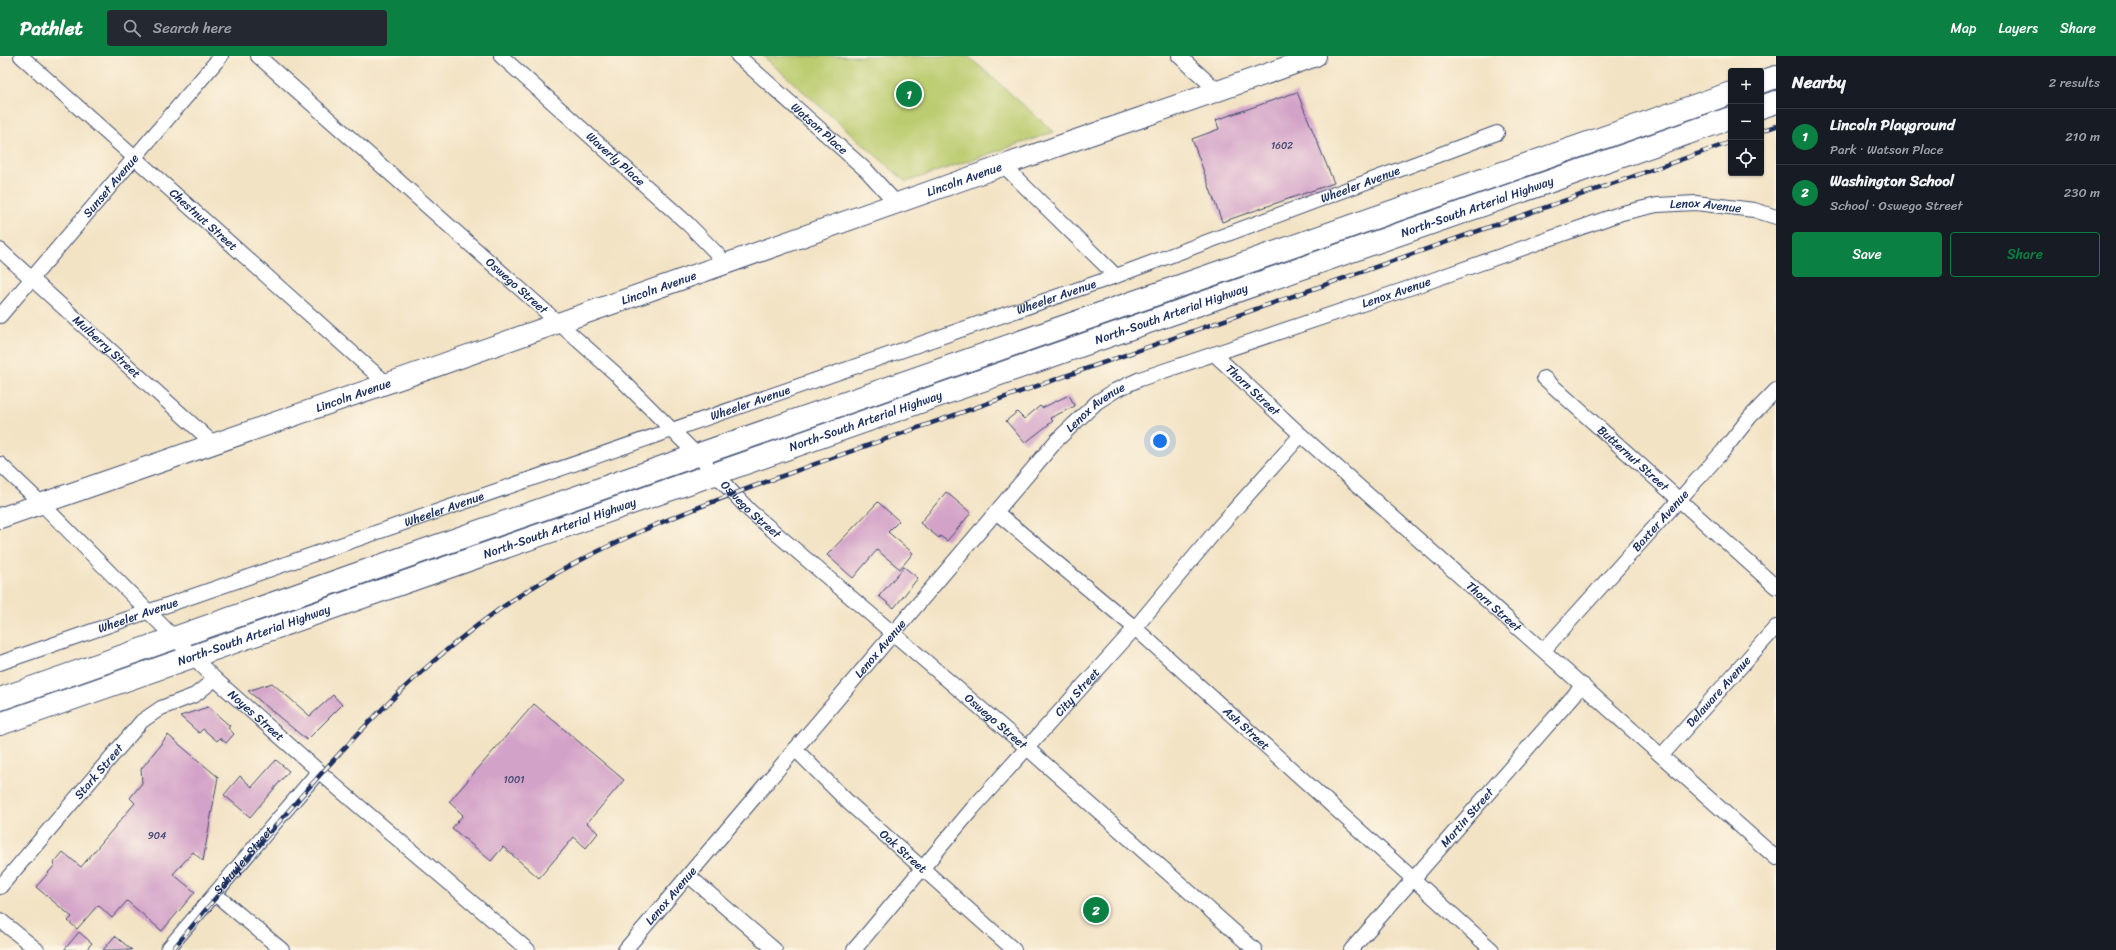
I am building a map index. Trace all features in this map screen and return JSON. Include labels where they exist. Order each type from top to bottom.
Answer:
[{"type":"highway","points":[[1764,81],[1776,77]]},
{"type":"highway","name":"North-South Arterial Highway","points":[[0,699],[1728,94]]},
{"type":"highway","points":[[1764,107],[1776,102]]},
{"type":"highway","name":"North-South Arterial Highway","points":[[0,724],[716,475],[1728,119]]},
{"type":"street","name":"Chestnut Street","points":[[21,56],[386,384]]},
{"type":"street","name":"Sunset Avenue","points":[[0,316],[221,56]]},
{"type":"street","name":"Oswego Street","points":[[258,56],[616,374],[673,430],[750,512],[1027,748],[1255,950]]},
{"type":"street","name":"Waverly Place","points":[[501,56],[688,224],[727,264]]},
{"type":"street","name":"Watson Place","points":[[738,56],[867,171],[897,204]]},
{"type":"street","points":[[1179,56],[1219,92]]},
{"type":"street","name":"Lincoln Avenue","points":[[0,518],[386,384],[1003,166],[1219,92],[1316,56]]},
{"type":"street","name":"Wheeler Avenue","points":[[0,663],[1116,276],[1497,133]]},
{"type":"street","points":[[1003,166],[1116,276]]},
{"type":"street","name":"Lenox Avenue","points":[[625,950],[1057,440],[1097,402],[1116,390],[1140,379],[1622,213],[1657,205],[1696,203],[1754,210],[1776,217]]},
{"type":"street","name":"Mulberry Street","points":[[0,250],[214,444]]},
{"type":"street","name":"Thorn Street","points":[[1214,354],[1301,436],[1544,650],[1776,858]]},
{"type":"street","name":"Butternut Street","points":[[1544,378],[1776,587]]},
{"type":"street","name":"Baxter Avenue","points":[[1544,650],[1678,499],[1723,451],[1750,417],[1776,390]]},
{"type":"street","name":"City Street","points":[[854,950],[973,808],[1135,628],[1219,527],[1301,436]]},
{"type":"street","name":"Noyes Street","points":[[0,464],[146,612],[215,679],[319,771],[528,950]]},
{"type":"street","name":"Ash Street","points":[[996,512],[1135,628],[1414,878],[1492,950]]},
{"type":"street","name":"Delaware Avenue","points":[[1662,756],[1776,627]]},
{"type":"street","name":"Stark Street","points":[[0,887],[142,721],[161,708],[195,695],[215,679]]},
{"type":"street","name":"Martin Street","points":[[1350,950],[1583,685]]},
{"type":"street","name":"Oak Street","points":[[794,749],[849,803],[1014,950]]},
{"type":"street","name":"Schuyler Street","points":[[167,950],[319,771]]},
{"type":"street","points":[[689,876],[775,950]]},
{"type":"street","points":[[215,894],[282,950]]},
{"type":"street","points":[[0,920],[37,950]]},
{"type":"green space","points":[[763,56],[968,56],[1054,132],[906,182]]},
{"type":"building","points":[[1297,92],[1334,183],[1222,222],[1192,139],[1219,129],[1216,120]]},
{"type":"building","points":[[1069,395],[1075,406],[1050,418],[1053,421],[1025,443],[1006,421],[1017,412],[1024,419],[1040,406],[1042,408]]},
{"type":"building","points":[[946,492],[971,513],[947,541],[940,536],[939,538],[920,523]]},
{"type":"building","points":[[878,502],[899,521],[888,532],[913,553],[900,569],[877,550],[853,578],[827,555]]},
{"type":"building","points":[[904,567],[918,578],[894,608],[879,596]]},
{"type":"building","points":[[272,683],[310,716],[333,695],[342,705],[307,740],[248,691]]},
{"type":"building","points":[[534,704],[624,780],[587,823],[598,833],[586,848],[574,837],[539,878],[503,847],[491,861],[452,828],[463,815],[449,802]]},
{"type":"building","points":[[208,707],[230,726],[228,728],[234,734],[226,743],[220,738],[217,741],[203,729],[199,733],[180,716]]},
{"type":"building","points":[[168,735],[218,777],[203,861],[193,852],[173,874],[195,892],[162,931],[127,901],[112,918],[98,905],[77,929],[68,921],[72,917],[36,887],[55,865],[53,864],[63,852],[81,867],[135,803],[130,798],[142,783],[141,769]]},
{"type":"building","points":[[276,760],[289,771],[250,817],[224,795],[240,776],[252,787]]},
{"type":"building","points":[[79,932],[92,943],[86,950],[64,950]]},
{"type":"building","points":[[115,936],[132,950],[103,950]]},
{"type":"railway","points":[[1764,130],[1776,126]]},
{"type":"railway","points":[[172,950],[291,808],[375,716],[466,634],[516,598],[586,557],[660,523],[812,465],[1728,143]]},
{"type":"place","name":"Lincoln Playground","points":[[909,94]]},
{"type":"place","name":"Washington School","points":[[1096,910]]}]
